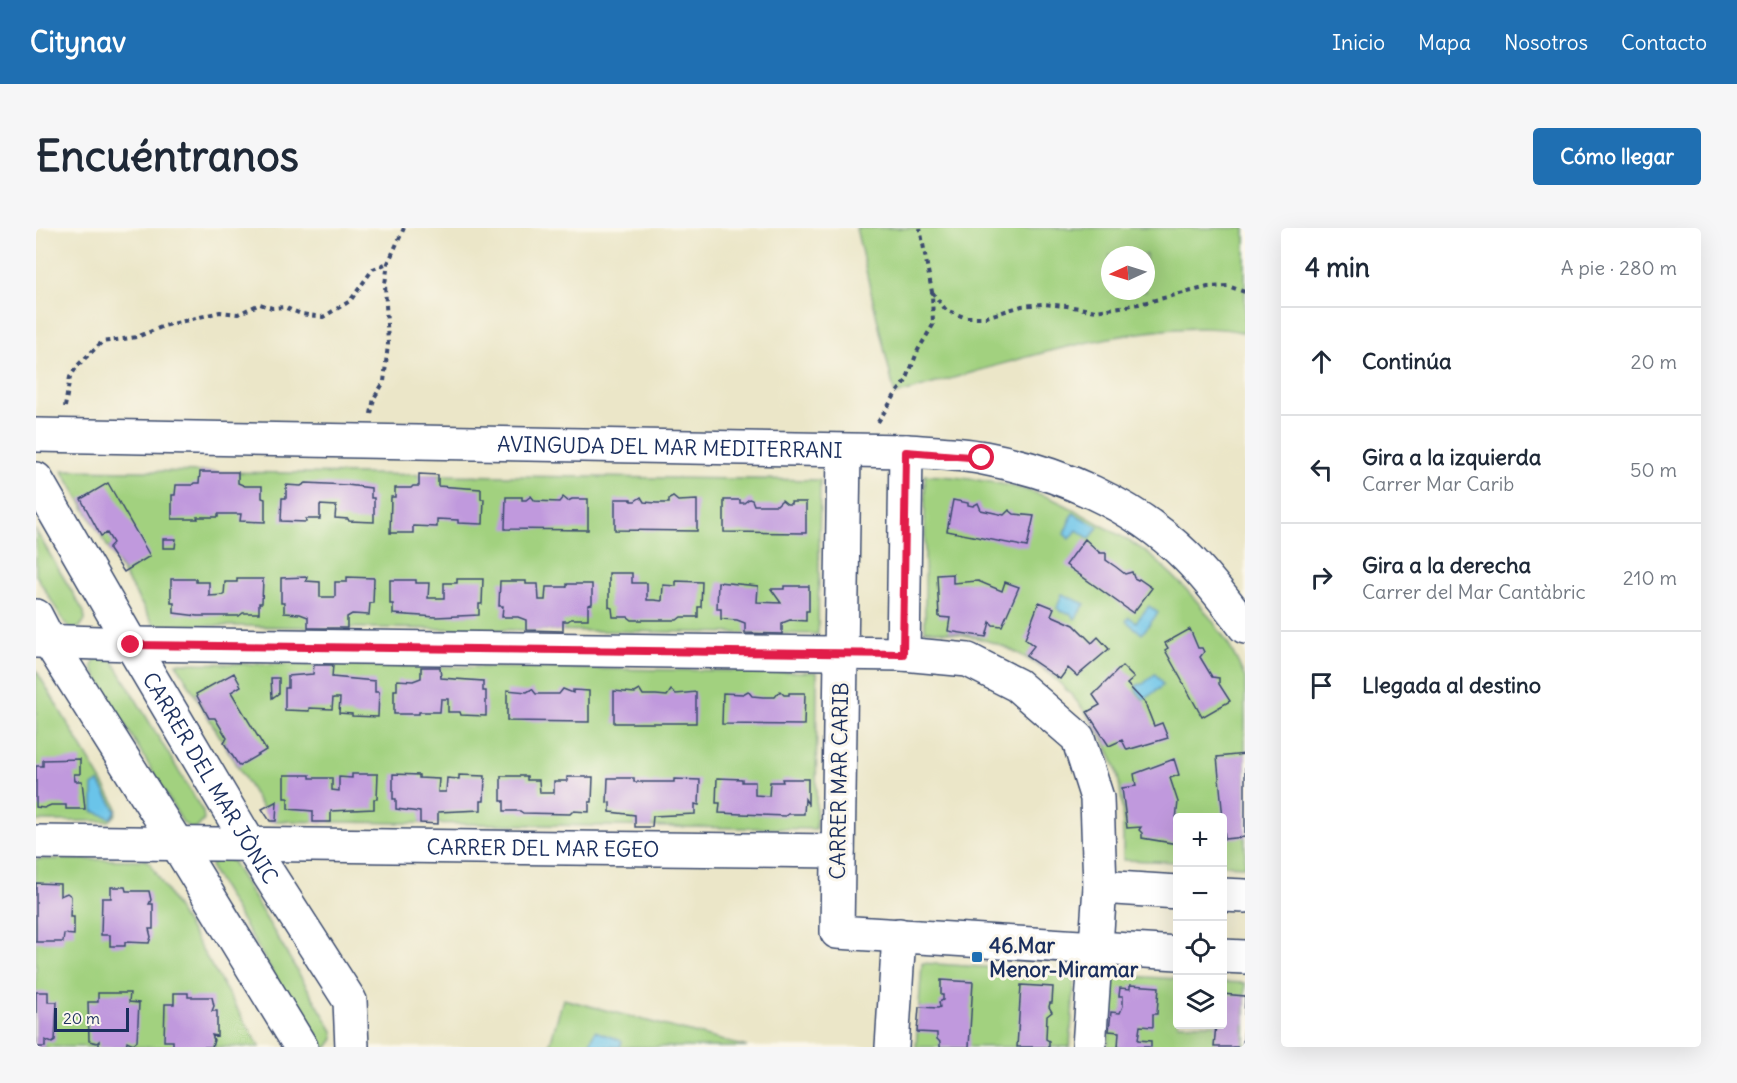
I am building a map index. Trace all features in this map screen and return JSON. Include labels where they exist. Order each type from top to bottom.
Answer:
[{"type":"street","name":"AVINGUDA DEL MAR MEDITERRANI","points":[[49,436],[906,452],[982,458],[1045,475],[1111,500],[1161,534],[1188,557],[1245,627]]},
{"type":"street","name":"CARRER MAR CARIB","points":[[855,451],[841,654],[837,932],[899,935]]},
{"type":"street","points":[[903,654],[906,452]]},
{"type":"street","name":"CARRER DEL MAR JÒNIC","points":[[36,479],[250,845],[350,1001],[352,1047]]},
{"type":"street","points":[[40,632],[131,645],[903,654],[968,660],[1017,685],[1078,738],[1097,798],[1100,887],[1089,1047]]},
{"type":"street","points":[[40,632],[177,844],[301,1047]]},
{"type":"street","name":"CARRER DEL MAR EGEO","points":[[36,842],[838,851]]},
{"type":"street","points":[[1100,887],[1173,892]]},
{"type":"street","points":[[1227,895],[1245,896]]},
{"type":"street","points":[[892,1047],[899,935],[1173,953]]},
{"type":"street","points":[[1227,956],[1245,957]]},
{"type":"path","points":[[365,442],[374,398],[384,382],[388,344],[385,284],[388,262],[404,228]]},
{"type":"path","points":[[855,451],[906,381],[918,350],[933,325],[932,292],[920,228]]},
{"type":"path","points":[[49,436],[70,377],[78,365],[102,342],[137,337],[164,326],[220,312],[238,314],[260,304],[323,317],[350,301],[373,269],[388,262]]},
{"type":"path","points":[[932,292],[946,309],[964,317],[986,317],[1022,306],[1042,304],[1096,311],[1139,304],[1208,287],[1228,286],[1245,292]]},
{"type":"green space","points":[[856,228],[1245,228],[1245,333],[1215,328],[1163,330],[1095,341],[1028,357],[895,395]]},
{"type":"green space","points":[[62,470],[820,480],[818,634],[154,625]]},
{"type":"green space","points":[[925,475],[999,483],[1028,490],[1056,500],[1143,550],[1170,573],[1208,615],[1229,646],[1245,678],[1245,866],[1227,865],[1227,813],[1173,813],[1173,862],[1123,860],[1122,803],[1116,769],[1100,734],[1072,696],[1055,679],[1017,653],[974,637],[925,630]]},
{"type":"green space","points":[[36,531],[84,612],[85,620],[79,628],[71,629],[65,623],[36,575]]},
{"type":"green space","points":[[109,657],[203,812],[204,820],[197,828],[190,828],[183,823],[94,672],[92,666],[96,658]]},
{"type":"green space","points":[[176,663],[817,672],[816,829],[270,821]]},
{"type":"green space","points":[[36,670],[116,805],[116,814],[109,821],[36,821]]},
{"type":"green space","points":[[227,856],[333,1031],[334,1039],[328,1047],[320,1047],[314,1042],[213,872],[211,866],[215,858]]},
{"type":"green space","points":[[36,859],[145,860],[150,863],[260,1047],[36,1047]]},
{"type":"green space","points":[[922,963],[1075,973],[1070,1047],[916,1047]]},
{"type":"green space","points":[[1113,975],[1173,979],[1173,1029],[1227,1029],[1227,982],[1245,983],[1245,1047],[1108,1047]]},
{"type":"green space","points":[[563,999],[747,1047],[549,1047]]},
{"type":"water","points":[[1073,513],[1098,527],[1090,539],[1077,530],[1070,539],[1064,534]]},
{"type":"water","points":[[1062,594],[1085,604],[1075,619],[1070,613],[1062,612],[1057,608]]},
{"type":"water","points":[[1149,606],[1158,613],[1142,634],[1126,621],[1129,617],[1136,622]]},
{"type":"water","points":[[1155,674],[1163,685],[1144,700],[1136,690],[1137,685],[1143,684]]},
{"type":"water","points":[[99,782],[116,811],[111,818],[93,811],[93,786]]},
{"type":"water","points":[[595,1031],[622,1041],[620,1047],[589,1046]]},
{"type":"building","points":[[200,472],[238,472],[238,483],[245,486],[262,486],[262,498],[265,499],[265,522],[240,521],[241,514],[218,514],[218,517],[197,517],[198,519],[172,519],[172,495],[175,495],[176,485],[199,483]]},
{"type":"building","points":[[419,474],[438,475],[438,486],[481,489],[481,499],[484,499],[483,524],[437,519],[437,527],[413,526],[413,533],[390,533],[391,497],[395,497],[395,488],[419,486]]},
{"type":"building","points":[[108,483],[150,556],[124,572],[109,550],[113,543],[107,533],[101,536],[81,499]]},
{"type":"building","points":[[306,483],[371,488],[371,498],[374,498],[374,522],[335,518],[336,506],[320,505],[320,519],[306,519],[306,522],[281,521],[282,498],[286,498],[286,485],[301,486]]},
{"type":"building","points":[[531,496],[535,501],[559,502],[563,497],[568,501],[588,499],[588,530],[505,529],[506,497],[522,497],[522,500],[526,500]]},
{"type":"building","points":[[641,497],[644,502],[656,503],[669,503],[669,499],[673,497],[678,501],[697,500],[697,531],[615,530],[615,499],[635,501]]},
{"type":"building","points":[[749,499],[754,505],[777,505],[782,500],[787,504],[806,502],[806,533],[724,532],[724,500],[740,500],[740,503],[744,503]]},
{"type":"building","points":[[953,500],[973,506],[978,503],[981,510],[1004,515],[1009,510],[1014,514],[1034,516],[1027,547],[947,531]]},
{"type":"building","points":[[163,539],[176,539],[175,548],[163,548]]},
{"type":"building","points":[[1085,539],[1100,553],[1106,553],[1106,560],[1125,574],[1132,572],[1134,578],[1152,588],[1133,613],[1066,565]]},
{"type":"building","points":[[609,573],[632,573],[632,583],[647,583],[647,600],[662,601],[663,585],[676,586],[676,581],[702,582],[701,607],[698,607],[698,617],[681,617],[677,620],[632,620],[628,617],[613,617],[612,608],[609,607]]},
{"type":"building","points":[[953,574],[953,583],[978,581],[1002,591],[1005,582],[1019,587],[1002,626],[993,625],[990,622],[986,637],[948,631],[950,618],[939,617],[937,575]]},
{"type":"building","points":[[307,577],[306,581],[320,582],[320,597],[335,597],[335,582],[347,582],[347,577],[374,578],[373,603],[370,603],[369,615],[352,614],[347,617],[347,628],[308,628],[308,617],[284,613],[284,603],[281,603],[281,578]]},
{"type":"building","points":[[171,579],[196,579],[196,582],[209,582],[209,596],[224,595],[225,582],[237,582],[237,579],[263,579],[262,603],[259,603],[259,613],[243,613],[239,616],[198,616],[174,613],[174,603],[171,603]]},
{"type":"building","points":[[457,579],[483,579],[479,615],[436,617],[393,614],[393,604],[390,604],[390,580],[416,580],[416,583],[429,583],[428,598],[444,598],[444,583],[457,583]]},
{"type":"building","points":[[500,581],[526,581],[526,584],[538,584],[539,600],[545,600],[546,587],[592,584],[592,604],[588,605],[588,619],[563,621],[563,631],[526,630],[526,620],[518,617],[502,617],[503,606],[499,606]]},
{"type":"building","points":[[718,582],[758,586],[757,602],[781,603],[771,589],[784,589],[784,586],[809,586],[809,611],[806,611],[806,621],[790,620],[782,623],[782,634],[745,633],[745,623],[721,619],[721,609],[717,609]]},
{"type":"building","points":[[1039,602],[1054,608],[1051,615],[1074,625],[1092,643],[1098,637],[1109,649],[1077,676],[1068,668],[1060,679],[1026,656],[1034,646],[1025,639]]},
{"type":"building","points":[[1190,629],[1198,648],[1202,648],[1204,652],[1200,657],[1212,677],[1219,678],[1219,684],[1230,701],[1202,717],[1165,650],[1168,648],[1165,643]]},
{"type":"building","points":[[314,665],[333,665],[332,677],[375,681],[375,692],[379,692],[378,717],[339,713],[340,698],[333,698],[332,709],[285,710],[285,688],[288,688],[288,676],[313,674]]},
{"type":"building","points":[[1122,666],[1134,678],[1127,684],[1145,703],[1154,726],[1162,723],[1168,738],[1127,750],[1122,740],[1109,746],[1087,712],[1100,705],[1093,695]]},
{"type":"building","points":[[421,667],[440,667],[441,678],[483,681],[483,691],[486,691],[486,716],[448,712],[448,699],[441,699],[440,712],[394,714],[394,690],[397,690],[397,680],[413,681],[421,678]]},
{"type":"building","points":[[234,673],[241,686],[231,692],[266,750],[239,766],[224,743],[227,738],[215,718],[209,718],[196,694]]},
{"type":"building","points":[[271,678],[279,678],[279,693],[272,698]]},
{"type":"building","points":[[532,689],[536,694],[559,694],[563,689],[573,693],[573,690],[589,691],[589,722],[507,721],[507,690],[527,692]]},
{"type":"building","points":[[640,690],[643,695],[667,696],[671,690],[676,694],[696,692],[696,723],[614,723],[614,691],[635,693]]},
{"type":"building","points":[[748,691],[752,696],[763,697],[775,697],[780,691],[784,695],[805,693],[804,725],[722,724],[723,693],[743,694]]},
{"type":"building","points":[[1245,754],[1245,837],[1227,839],[1227,813],[1222,813],[1217,757]]},
{"type":"building","points":[[80,759],[80,774],[74,774],[75,781],[82,781],[85,809],[66,809],[66,805],[36,807],[36,766],[43,766],[43,760]]},
{"type":"building","points":[[1174,759],[1179,775],[1170,778],[1178,802],[1177,813],[1173,813],[1173,843],[1142,838],[1139,830],[1141,827],[1127,828],[1122,788],[1136,786],[1134,774]]},
{"type":"building","points":[[352,774],[378,774],[377,799],[374,799],[374,809],[331,811],[331,822],[313,822],[313,811],[288,809],[288,798],[284,798],[284,775],[332,778],[332,790],[339,791],[339,777],[352,778]]},
{"type":"building","points":[[393,774],[419,775],[419,778],[439,779],[438,792],[446,792],[447,778],[459,779],[459,775],[485,776],[484,801],[481,801],[481,810],[438,812],[438,824],[420,823],[420,812],[396,809],[396,799],[393,799]]},
{"type":"building","points":[[501,776],[527,776],[527,780],[539,780],[540,793],[554,793],[554,781],[567,781],[567,777],[593,777],[592,802],[589,802],[589,812],[573,811],[570,814],[504,811],[504,801],[501,801]]},
{"type":"building","points":[[608,778],[634,778],[634,782],[700,780],[699,805],[695,804],[695,814],[653,816],[652,827],[635,827],[635,815],[610,812],[610,802],[607,803]]},
{"type":"building","points":[[717,778],[755,782],[755,795],[769,796],[770,782],[783,782],[782,779],[808,779],[808,804],[805,799],[804,814],[785,816],[719,813],[720,803],[716,803]]},
{"type":"building","points":[[277,801],[276,821],[270,821],[262,809]]},
{"type":"building","points":[[36,883],[60,884],[60,896],[67,893],[71,896],[70,917],[74,917],[74,935],[64,934],[63,942],[36,942]]},
{"type":"building","points":[[111,887],[125,887],[126,891],[149,891],[151,900],[149,904],[153,904],[153,929],[149,929],[151,937],[149,943],[125,942],[125,946],[110,946],[110,935],[101,935],[102,898],[111,898]]},
{"type":"building","points":[[941,980],[973,982],[969,1047],[940,1047],[937,1033],[917,1032],[919,1007],[940,1007],[939,1002],[943,1000]]},
{"type":"building","points":[[1021,985],[1053,987],[1052,1003],[1049,1007],[1052,1012],[1047,1016],[1046,1039],[1049,1041],[1049,1047],[1017,1047]]},
{"type":"building","points":[[1130,985],[1159,987],[1157,1014],[1153,1014],[1153,1027],[1140,1026],[1138,1040],[1151,1041],[1151,1047],[1118,1047],[1119,1032],[1109,1031],[1111,1012],[1120,1013],[1123,1006],[1123,996],[1119,996],[1120,988],[1130,989]]},
{"type":"building","points":[[36,992],[48,992],[48,1002],[57,1002],[55,1041],[52,1043],[45,1040],[45,1047],[36,1047]]},
{"type":"building","points":[[98,993],[130,993],[129,1002],[139,1003],[137,1041],[133,1044],[127,1041],[126,1047],[99,1047],[99,1041],[97,1043],[89,1041],[88,1002],[98,1002]]},
{"type":"building","points":[[174,993],[188,993],[188,997],[212,997],[214,1006],[212,1011],[217,1011],[217,1036],[212,1035],[214,1040],[212,1047],[173,1047],[173,1041],[164,1041],[165,1004],[174,1004]]},
{"type":"building","points":[[1227,994],[1245,996],[1243,1047],[1214,1047],[1216,1029],[1227,1029]]},
{"type":"place","name":"46.Mar Menor-Miramar","points":[[977,957]]},
{"type":"route","points":[[131,645],[903,654],[906,452],[982,458]]}]
